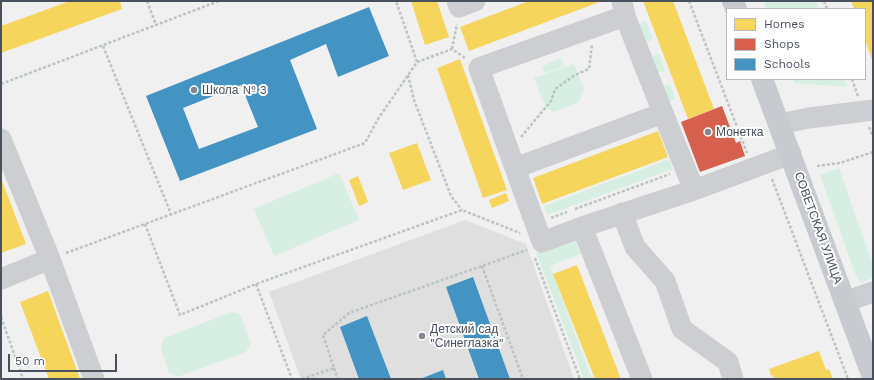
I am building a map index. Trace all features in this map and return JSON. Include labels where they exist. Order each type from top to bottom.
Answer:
[{"type":"main road","name":"СОВЕТСКАЯ УЛИЦА","points":[[762,80],[873,377]]},
{"type":"street","points":[[694,190],[663,113],[624,8],[594,27],[479,68],[512,159],[536,238],[582,227],[694,190],[791,154]]},
{"type":"street","points":[[779,124],[866,106]]},
{"type":"street","points":[[512,159],[663,113]]},
{"type":"street","points":[[1,139],[50,259],[94,379]]},
{"type":"street","points":[[622,213],[635,247],[665,281],[682,329],[728,362],[733,379]]},
{"type":"street","points":[[582,227],[642,379]]},
{"type":"street","points":[[1,279],[50,259]]},
{"type":"street","points":[[845,302],[873,292]]},
{"type":"path","points":[[147,1],[156,25]]},
{"type":"path","points":[[1,84],[219,1]]},
{"type":"path","points":[[396,1],[417,62]]},
{"type":"path","points":[[689,1],[750,160],[767,167],[848,379]]},
{"type":"path","points":[[452,49],[464,3]]},
{"type":"path","points":[[512,159],[551,101],[555,89],[575,75],[589,69],[594,27]]},
{"type":"path","points":[[103,46],[171,214]]},
{"type":"path","points":[[50,259],[365,143],[378,119],[417,62],[452,49]]},
{"type":"path","points":[[452,49],[479,68]]},
{"type":"path","points":[[408,75],[414,100],[451,196],[462,210],[536,238]]},
{"type":"path","points":[[853,80],[866,106]]},
{"type":"path","points":[[817,166],[840,163],[873,152]]},
{"type":"path","points":[[338,379],[323,334],[349,313],[482,266],[536,238],[686,169]]},
{"type":"path","points":[[145,224],[180,315],[256,284],[462,210]]},
{"type":"path","points":[[536,238],[580,379]]},
{"type":"path","points":[[482,266],[523,379]]},
{"type":"path","points":[[256,284],[292,379]]},
{"type":"path","points":[[1,316],[23,379]]},
{"type":"path","points":[[302,379],[334,368]]},
{"type":"shaded area","name":"Детский сад \"Синеглазка\"","points":[[465,220],[526,244],[574,379],[301,379],[269,292]]},
{"type":"green space","points":[[763,1],[816,1],[819,8],[766,8]]},
{"type":"green space","points":[[646,21],[653,39],[644,43],[637,25]]},
{"type":"green space","points":[[659,54],[665,71],[654,74],[648,57]]},
{"type":"green space","points":[[561,58],[564,66],[545,73],[542,66]]},
{"type":"green space","points":[[574,64],[584,89],[579,102],[553,112],[545,107],[534,78]]},
{"type":"green space","points":[[794,80],[844,80],[847,87],[795,83]]},
{"type":"green space","points":[[670,84],[675,99],[665,103],[660,87]]},
{"type":"green space","points":[[669,159],[673,169],[547,215],[544,206]]},
{"type":"green space","points":[[839,168],[873,266],[872,278],[861,283],[856,276],[820,175]]},
{"type":"green space","points":[[339,173],[359,220],[274,256],[254,209]]},
{"type":"green space","points":[[575,238],[581,254],[550,266],[592,379],[584,379],[536,252]]},
{"type":"green space","points":[[232,312],[240,314],[251,344],[246,352],[177,377],[169,373],[161,348],[164,338]]},
{"type":"building: Homes","points":[[70,1],[120,1],[122,9],[1,53],[1,26]]},
{"type":"building: Homes","points":[[411,1],[437,1],[449,37],[425,45]]},
{"type":"building: Homes","points":[[529,1],[602,1],[469,51],[460,27]]},
{"type":"building: Homes","points":[[643,1],[673,1],[714,109],[688,119]]},
{"type":"building: Homes","points":[[851,1],[873,1],[873,62],[866,43],[866,8],[854,8]]},
{"type":"building: Homes","points":[[460,59],[507,190],[483,198],[437,68]]},
{"type":"building: Homes","points":[[658,131],[668,157],[542,204],[533,178]]},
{"type":"building: Homes","points":[[417,143],[431,180],[403,190],[389,153]]},
{"type":"building: Homes","points":[[358,176],[368,202],[359,206],[349,180]]},
{"type":"building: Homes","points":[[1,178],[26,244],[1,253]]},
{"type":"building: Homes","points":[[506,193],[509,201],[492,208],[489,200]]},
{"type":"building: Homes","points":[[577,265],[621,379],[595,379],[553,274]]},
{"type":"building: Homes","points":[[48,291],[80,379],[49,379],[20,302]]},
{"type":"building: Homes","points":[[819,351],[826,370],[829,369],[833,379],[774,379],[773,375],[771,376],[769,369]]},
{"type":"building: Shops","name":"Монетка","points":[[722,106],[736,143],[740,141],[745,156],[700,172],[681,122]]},
{"type":"building: Schools","name":"Школа № 3","points":[[369,7],[389,56],[338,77],[326,44],[290,60],[317,129],[180,181],[146,96]],"holes":[[[241,85],[258,127],[199,149],[183,108]]]},
{"type":"building: Schools","points":[[473,277],[510,379],[479,379],[446,287]]},
{"type":"building: Schools","points":[[367,316],[391,379],[359,379],[340,327]]},
{"type":"building: Schools","points":[[443,370],[446,379],[420,379]]},
{"type":"place","name":"Школа № 3","points":[[194,90]]},
{"type":"place","name":"Монетка","points":[[708,132]]},
{"type":"place","name":"Детский сад \"Синеглазка\"","points":[[422,336]]}]
